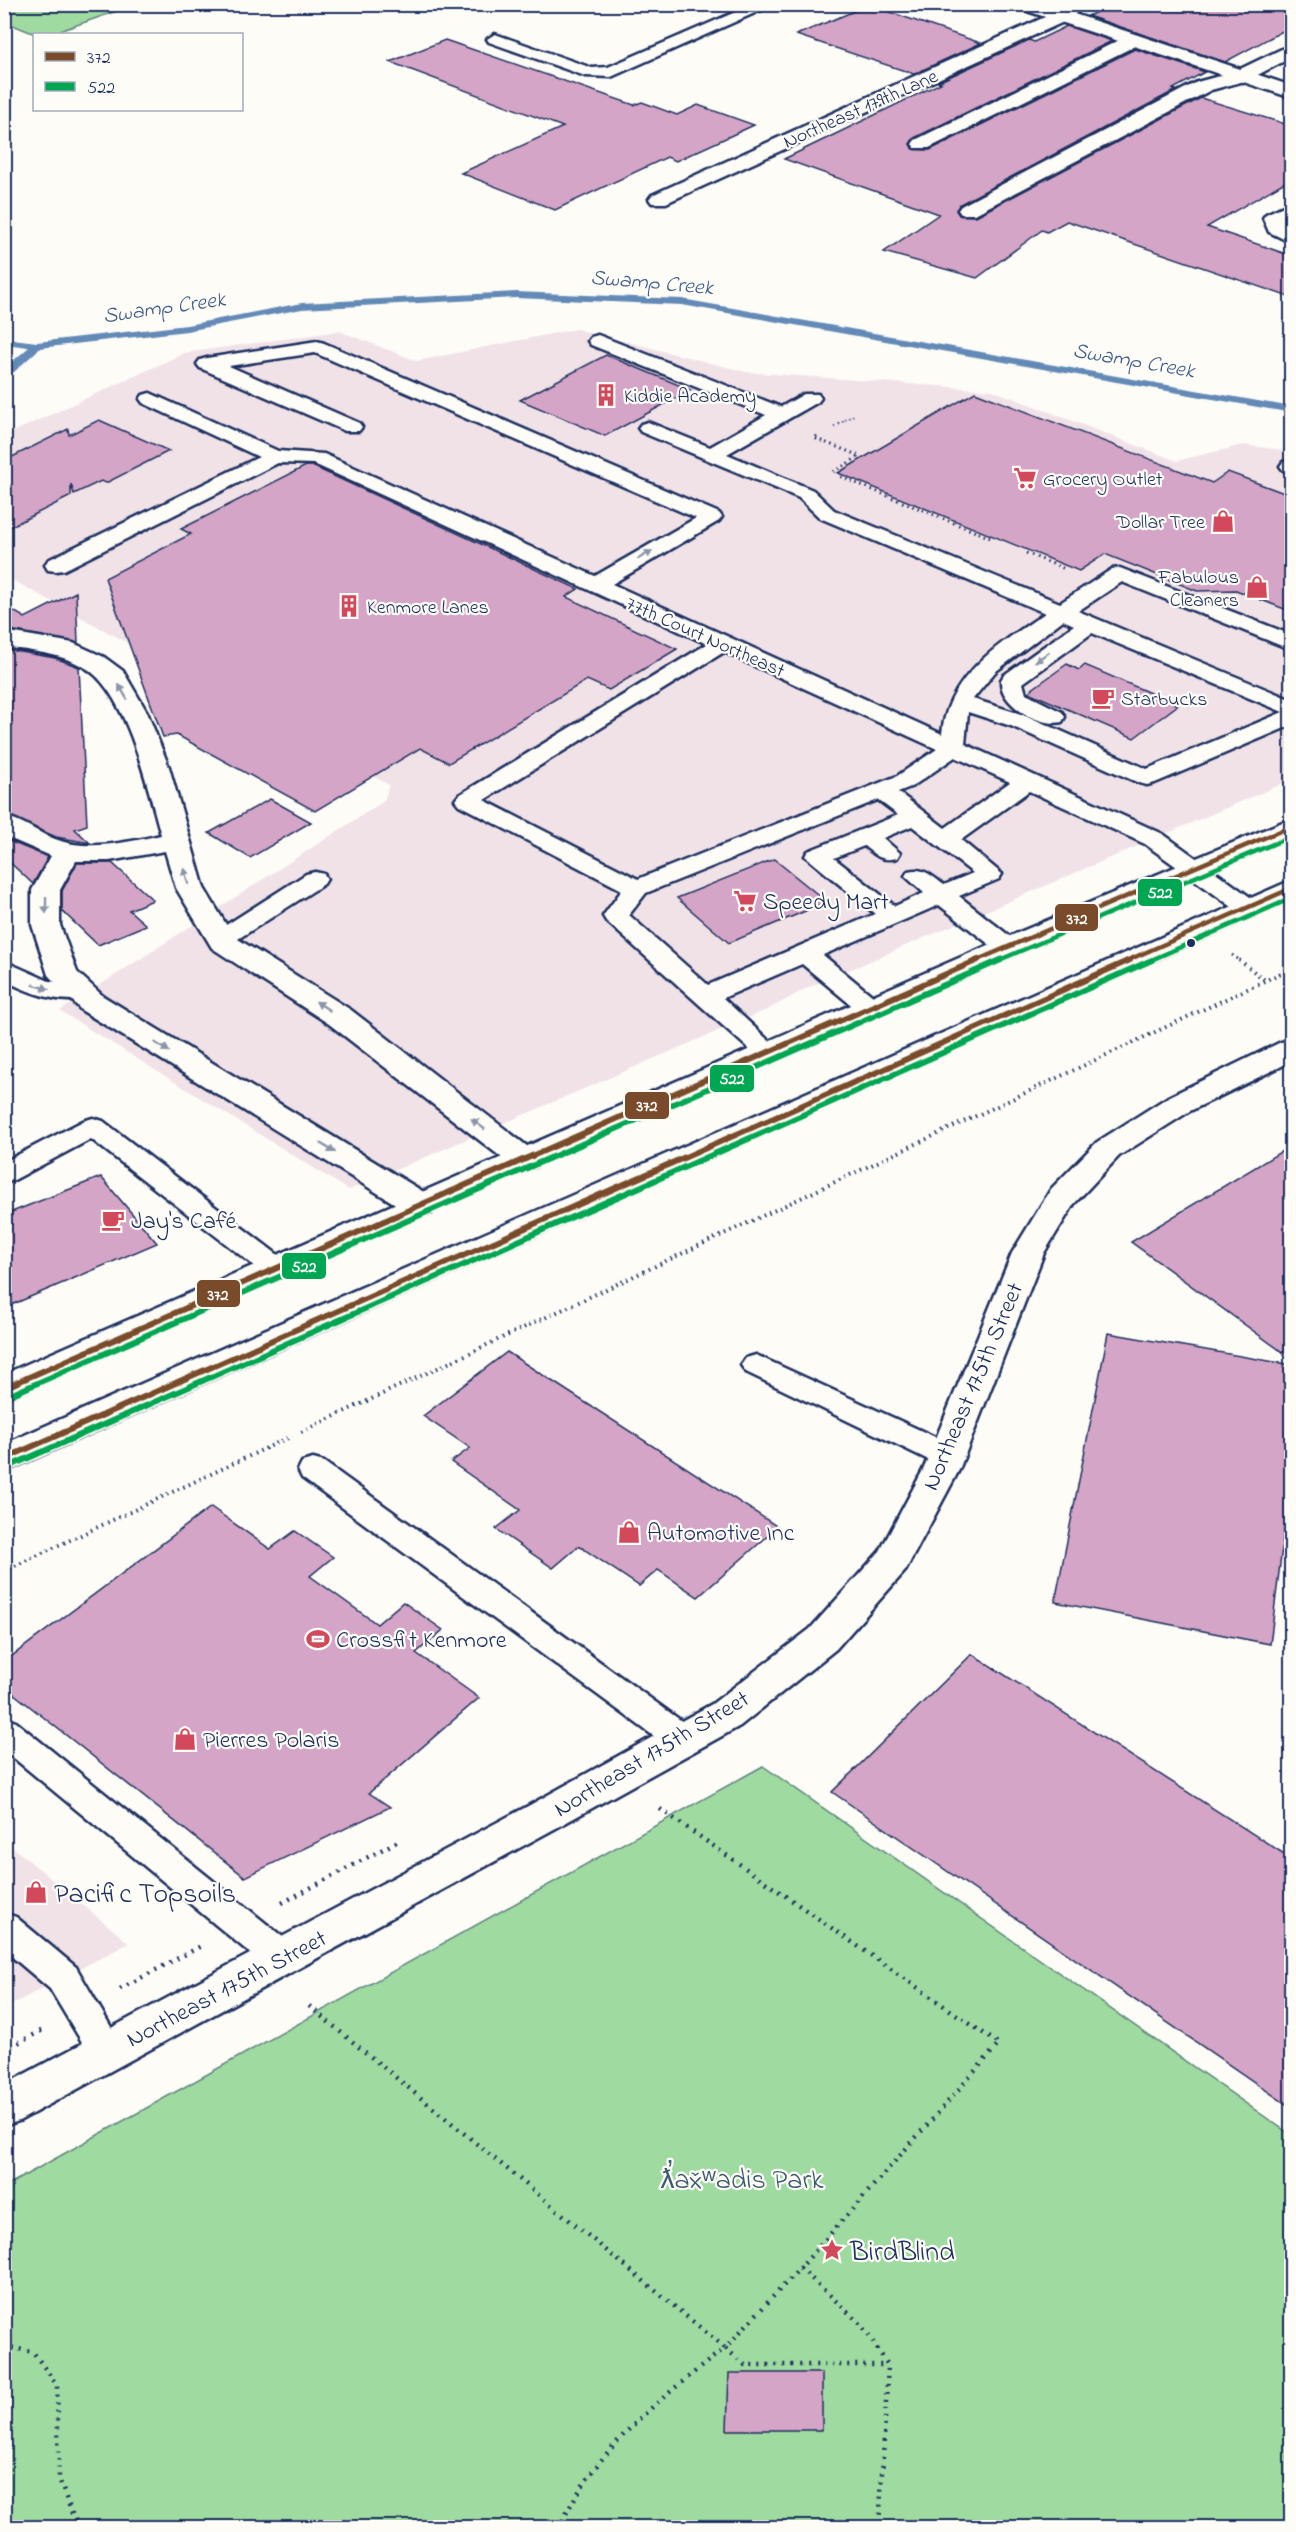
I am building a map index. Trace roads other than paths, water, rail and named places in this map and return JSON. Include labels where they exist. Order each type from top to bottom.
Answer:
[{"type":"street","points":[[1024,4],[1070,10],[1132,40],[1292,93]]},
{"type":"street","name":"Northeast 179th Lane","points":[[659,199],[1070,10]]},
{"type":"street","points":[[922,144],[1132,40]]},
{"type":"street","points":[[968,210],[1204,87],[1241,76],[1292,49]]},
{"type":"street","points":[[1292,208],[1273,218],[1276,228],[1292,237]]},
{"type":"street","points":[[4,639],[64,648],[95,662],[114,677],[134,712],[155,767],[190,888],[221,939],[340,1017],[525,1160]]},
{"type":"street","points":[[4,824],[29,838],[67,852],[106,853],[176,841]]},
{"type":"street","points":[[4,1388],[1008,947],[1292,826]]},
{"type":"street","points":[[67,852],[46,890],[46,925],[63,975],[92,1003],[421,1205]]},
{"type":"street","points":[[4,1459],[1292,888]]},
{"type":"street","name":"Northeast 175th Street","points":[[4,2107],[522,1828],[726,1715],[823,1639],[893,1560],[946,1455],[1028,1253],[1062,1197],[1107,1149],[1179,1104],[1292,1049]]},
{"type":"lane","points":[[495,39],[591,72],[610,72],[768,4]]},
{"type":"lane","points":[[598,341],[782,414]]},
{"type":"lane","points":[[352,427],[207,364],[316,347],[712,517],[595,585]]},
{"type":"lane","points":[[711,454],[811,398]]},
{"type":"lane","name":"77th Court Northeast","points":[[150,399],[275,457],[317,459],[1154,839],[1248,907]]},
{"type":"lane","points":[[648,428],[806,494],[827,514],[1292,708]]},
{"type":"lane","points":[[56,565],[275,457]]},
{"type":"lane","points":[[768,1052],[615,916],[637,888],[905,781],[953,748],[955,724],[961,702],[977,677],[1004,652],[1120,574],[1291,642]]},
{"type":"lane","points":[[1090,624],[1019,673],[1012,680],[1010,688],[1013,696],[1023,703],[1171,768]]},
{"type":"lane","points":[[637,888],[467,800],[723,643]]},
{"type":"lane","points":[[961,702],[1019,721],[1147,778],[1292,717]]},
{"type":"lane","points":[[945,840],[1027,781]]},
{"type":"lane","points":[[705,996],[990,874],[880,790]]},
{"type":"lane","points":[[892,916],[818,856],[914,817]]},
{"type":"lane","points":[[866,836],[888,853]]},
{"type":"lane","points":[[917,876],[1008,947]]},
{"type":"lane","points":[[221,939],[315,879]]},
{"type":"lane","points":[[805,953],[871,1008]]},
{"type":"lane","points":[[4,969],[33,986],[49,990],[81,992]]},
{"type":"lane","points":[[4,1174],[93,1127],[276,1268]]},
{"type":"lane","points":[[756,1365],[946,1455]]},
{"type":"lane","points":[[313,1470],[682,1739]]},
{"type":"lane","points":[[4,1731],[281,1957]]},
{"type":"lane","points":[[4,1928],[63,1978],[107,2051]]},
{"type":"waterway","name":"Swamp Creek","points":[[37,345],[187,328],[302,306],[516,295],[682,302],[1292,410]]},
{"type":"waterway","name":"Swamp Creek","points":[[4,341],[37,345]]},
{"type":"waterway","points":[[4,373],[37,345]]},
{"type":"place","name":"Kiddie Academy","points":[[606,395]]},
{"type":"place","name":"Grocery Outlet","points":[[1025,478]]},
{"type":"place","name":"Dollar Tree","points":[[1223,521]]},
{"type":"place","name":"Fabulous Cleaners","points":[[1257,587]]},
{"type":"place","name":"Kenmore Lanes","points":[[349,606]]},
{"type":"place","name":"Starbucks","points":[[1103,698]]},
{"type":"place","name":"Speedy Mart","points":[[745,901]]},
{"type":"place","name":"Jay's Café","points":[[113,1220]]},
{"type":"place","name":"Automotive Inc","points":[[629,1532]]},
{"type":"place","name":"Crossfit Kenmore","points":[[318,1639]]},
{"type":"place","name":"Pierres Polaris","points":[[185,1739]]},
{"type":"place","name":"Pacific Topsoils","points":[[36,1892]]},
{"type":"place","name":"BirdBlind","points":[[832,2250]]},
{"type":"park label","name":"ƛ̕ax̌ʷadis Park","points":[[742,2178]]}]
